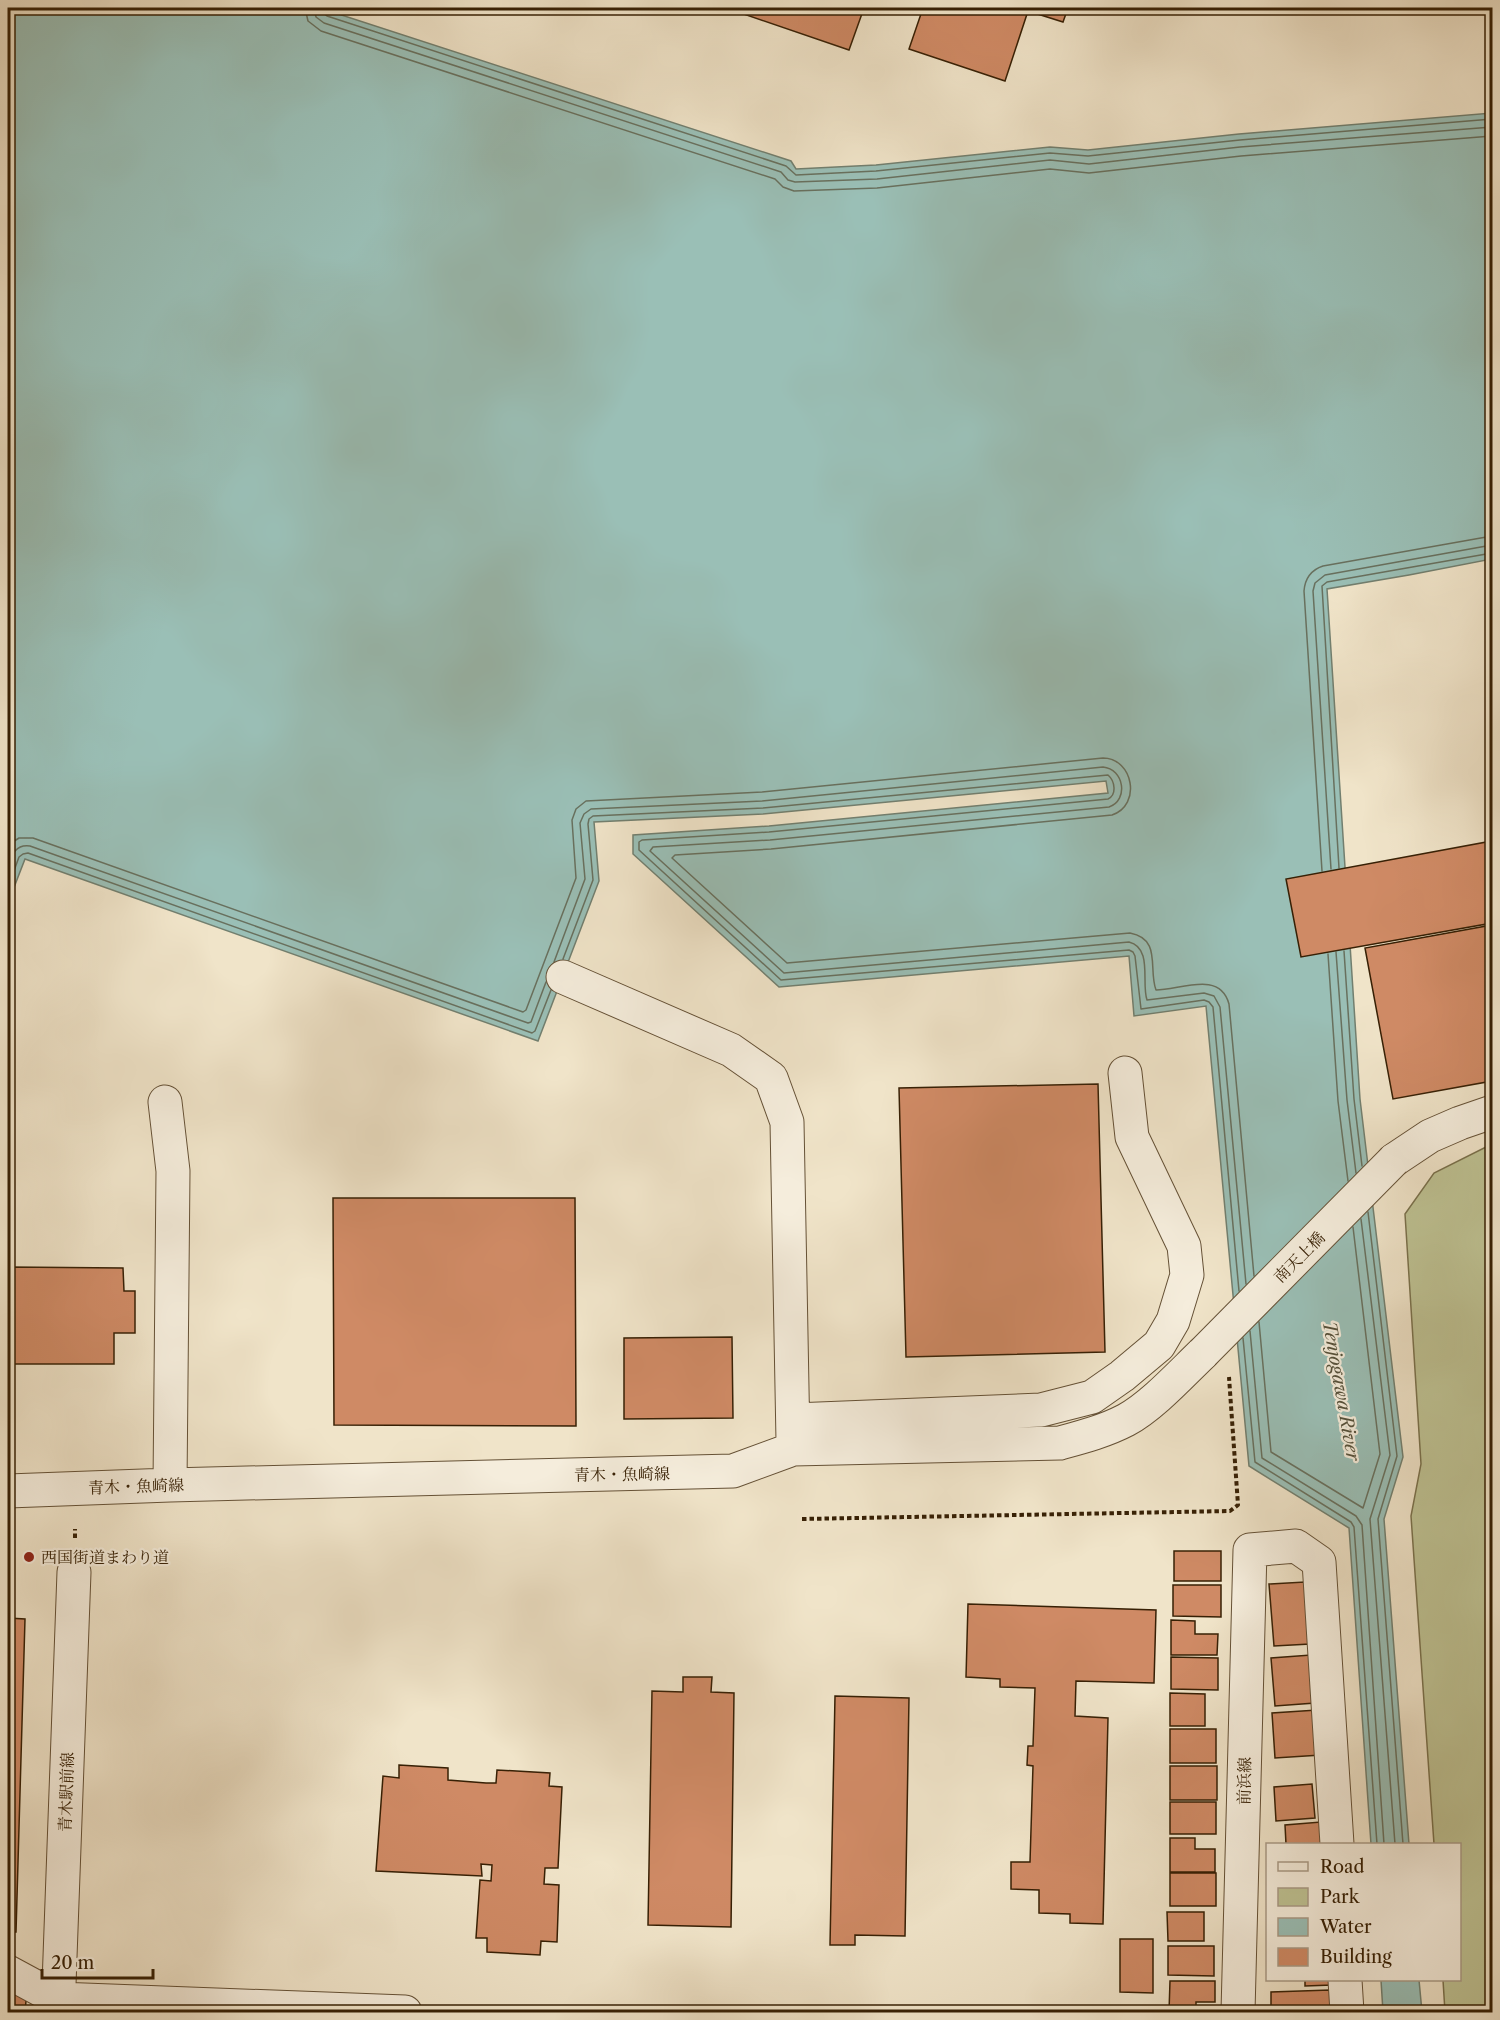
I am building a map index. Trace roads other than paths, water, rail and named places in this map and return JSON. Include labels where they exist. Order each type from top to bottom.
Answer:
[{"type":"street","points":[[563,977],[731,1050],[771,1078],[787,1122],[794,1434],[1041,1410],[1092,1397],[1159,1346],[1173,1321],[1187,1275],[1184,1246],[1132,1137],[1125,1073]]},
{"type":"street","points":[[165,1102],[173,1170],[170,1485]]},
{"type":"street","name":"南天上橋","points":[[1203,1353],[1394,1160],[1430,1136],[1460,1122],[1492,1112]]},
{"type":"street","name":"青木・魚崎線","points":[[8,1491],[733,1471],[794,1434],[1060,1443],[1096,1433],[1127,1419],[1162,1392],[1203,1353]]},
{"type":"street","name":"前浜線","points":[[1238,2013],[1250,1550],[1296,1546],[1319,1562],[1337,1843]]},
{"type":"street","name":"青木駅前線","points":[[58,2006],[74,1572]]},
{"type":"street","points":[[8,1972],[58,2006],[386,2012]]},
{"type":"street","points":[[1345,1981],[1347,2013]]},
{"type":"water","name":"Tenjogawa River","points":[[8,8],[320,8],[791,161],[796,169],[876,165],[1050,147],[1088,150],[1239,134],[1492,113],[1492,559],[1327,589],[1360,1099],[1403,1457],[1384,1519],[1409,1843],[1371,1843],[1349,1528],[1249,1466],[1206,1006],[1134,1016],[1129,956],[779,987],[633,854],[633,835],[769,826],[1108,793],[1106,781],[763,814],[594,822],[599,881],[538,1041],[25,859],[8,903]]},
{"type":"water","points":[[1381,1981],[1419,1981],[1422,2012],[1383,2012]]},
{"type":"place","name":"西国街道まわり道","points":[[29,1557]]}]
